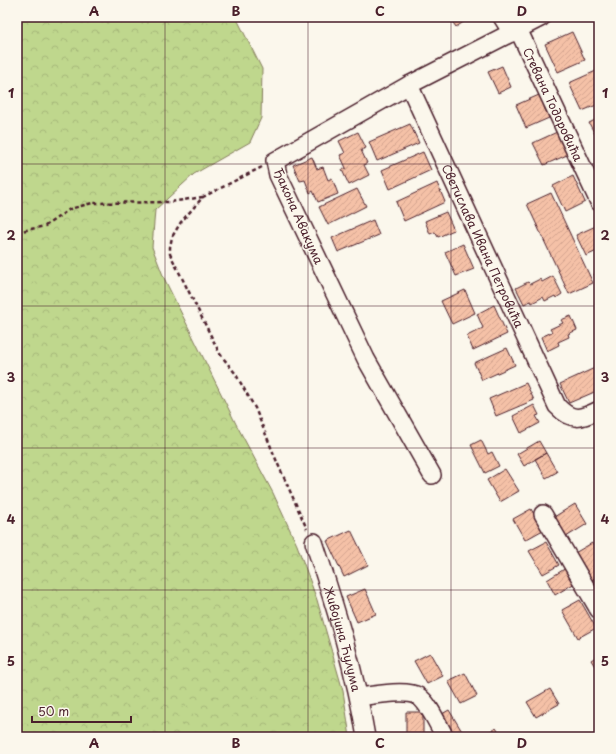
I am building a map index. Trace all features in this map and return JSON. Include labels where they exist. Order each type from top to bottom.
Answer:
[{"type":"street","name":"Стевана Тодоровића","points":[[502,17],[515,31],[599,202]]},
{"type":"street","name":"Ђакона Авакума","points":[[432,475],[366,359],[278,175],[275,161],[409,85],[542,17]]},
{"type":"street","name":"Светислава Ивана Петровића","points":[[409,85],[557,406],[564,415],[575,418],[586,417],[599,410]]},
{"type":"street","points":[[542,514],[599,610]]},
{"type":"street","name":"Живојина Ћулума","points":[[314,542],[334,604],[359,697],[366,737]]},
{"type":"street","points":[[359,697],[394,692],[417,695],[426,703],[445,737]]},
{"type":"path","points":[[17,232],[45,226],[70,209],[92,203],[170,202],[203,197],[275,161]]},
{"type":"path","points":[[203,197],[181,222],[172,237],[170,254],[220,354],[235,373],[254,408],[283,476],[314,542]]},
{"type":"green space","points":[[17,17],[236,17],[262,69],[261,118],[250,142],[194,174],[155,210],[152,247],[164,278],[236,424],[273,493],[297,545],[317,600],[343,691],[350,737],[17,737]]},
{"type":"building","points":[[449,17],[471,17],[456,27]]},
{"type":"building","points":[[572,32],[585,60],[558,72],[545,44]]},
{"type":"building","points":[[502,66],[511,87],[498,93],[488,72]]},
{"type":"building","points":[[596,71],[599,77],[599,104],[582,111],[569,83]]},
{"type":"building","points":[[539,95],[540,98],[544,97],[548,106],[544,107],[549,118],[526,128],[516,105]]},
{"type":"building","points":[[599,118],[599,142],[589,123]]},
{"type":"building","points":[[410,124],[419,143],[377,161],[369,142]]},
{"type":"building","points":[[358,132],[366,148],[361,150],[367,163],[364,165],[369,175],[349,185],[342,170],[346,168],[340,155],[345,153],[339,141]]},
{"type":"building","points":[[557,132],[567,155],[544,165],[533,143]]},
{"type":"building","points":[[423,152],[431,170],[390,189],[382,170]]},
{"type":"building","points":[[312,157],[317,169],[323,167],[328,180],[332,178],[338,194],[318,202],[313,191],[310,193],[305,180],[300,181],[293,165]]},
{"type":"building","points":[[573,176],[585,202],[565,212],[553,186]]},
{"type":"building","points":[[437,183],[445,202],[404,221],[396,202]]},
{"type":"building","points":[[357,189],[366,206],[328,225],[319,207]]},
{"type":"building","points":[[551,193],[593,283],[569,294],[527,204]]},
{"type":"building","points":[[446,212],[454,230],[438,237],[435,232],[430,234],[425,221]]},
{"type":"building","points":[[373,220],[379,235],[338,252],[332,238]]},
{"type":"building","points":[[598,225],[599,250],[586,256],[576,235]]},
{"type":"building","points":[[463,244],[474,269],[456,276],[445,252]]},
{"type":"building","points":[[599,271],[599,285],[594,274]]},
{"type":"building","points":[[553,276],[562,294],[556,298],[555,296],[545,301],[543,297],[532,303],[531,301],[524,304],[516,288],[528,282],[530,284],[540,279],[542,282]]},
{"type":"building","points":[[465,290],[475,313],[452,324],[441,301]]},
{"type":"building","points":[[494,305],[507,334],[473,350],[467,336],[483,328],[477,314]]},
{"type":"building","points":[[571,316],[577,330],[568,334],[569,337],[558,342],[559,345],[547,351],[541,337],[552,332],[550,329],[563,323],[561,320]]},
{"type":"building","points":[[507,348],[515,365],[482,380],[474,363]]},
{"type":"building","points":[[599,366],[599,390],[569,403],[560,384]]},
{"type":"building","points":[[526,383],[534,400],[496,416],[489,399]]},
{"type":"building","points":[[534,405],[539,415],[536,416],[540,423],[521,433],[513,416]]},
{"type":"building","points":[[481,440],[488,454],[492,452],[499,466],[485,473],[471,445]]},
{"type":"building","points":[[539,441],[546,453],[524,466],[517,454]]},
{"type":"building","points":[[546,453],[557,472],[546,478],[535,459]]},
{"type":"building","points":[[505,469],[519,491],[500,502],[487,480]]},
{"type":"building","points":[[575,504],[587,524],[566,537],[554,517]]},
{"type":"building","points":[[531,509],[543,530],[525,540],[513,519]]},
{"type":"building","points":[[351,530],[368,565],[344,577],[327,541]]},
{"type":"building","points":[[546,542],[559,565],[543,574],[529,551]]},
{"type":"building","points":[[592,543],[599,554],[599,576],[589,582],[573,554]]},
{"type":"building","points":[[566,568],[575,583],[555,595],[547,580]]},
{"type":"building","points":[[599,576],[599,590],[593,579]]},
{"type":"building","points":[[365,589],[376,614],[357,622],[346,597]]},
{"type":"building","points":[[580,600],[596,628],[578,638],[562,610]]},
{"type":"building","points":[[430,653],[443,676],[427,684],[414,661]]},
{"type":"building","points":[[599,655],[599,673],[591,660]]},
{"type":"building","points":[[465,673],[477,696],[461,704],[448,681]]},
{"type":"building","points":[[550,689],[559,704],[536,717],[527,702]]},
{"type":"building","points":[[449,710],[463,733],[460,735],[461,737],[447,737],[435,718]]},
{"type":"building","points":[[406,712],[423,712],[423,737],[406,737]]},
{"type":"building","points":[[496,728],[502,737],[480,737]]}]
